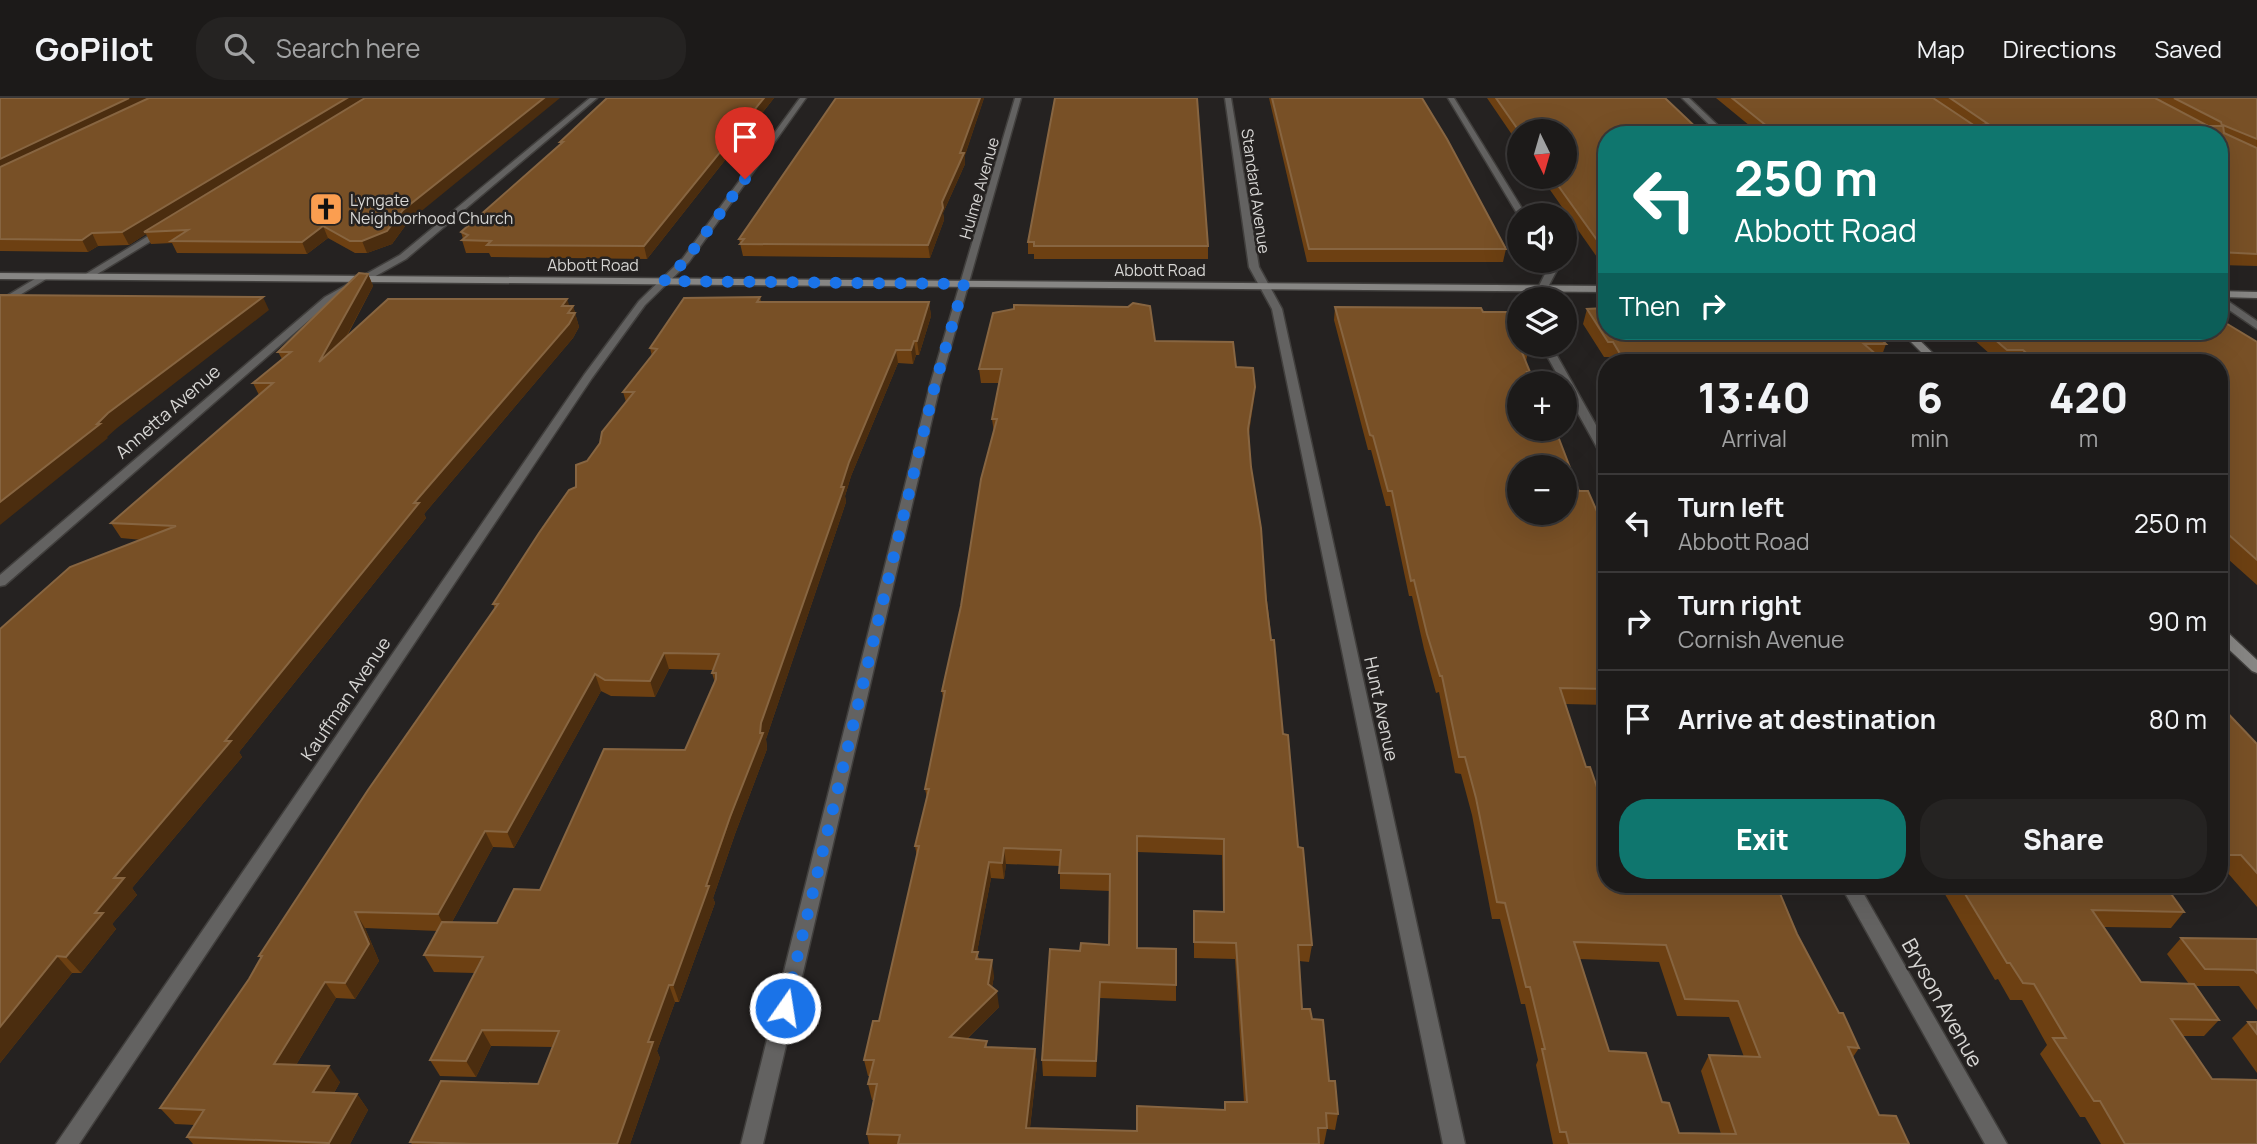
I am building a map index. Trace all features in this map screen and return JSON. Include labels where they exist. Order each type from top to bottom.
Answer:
[{"type":"street","name":"Annetta Avenue","points":[[0,582],[328,299],[404,257],[594,98]]},
{"type":"street","name":"Kauffman Avenue","points":[[66,1144],[588,377],[642,303],[686,260],[803,98]]},
{"type":"street","name":"Hulme Avenue","points":[[752,1144],[935,385],[1018,98]]},
{"type":"street","name":"Standard Avenue","points":[[1228,98],[1254,267],[1263,286]]},
{"type":"street","points":[[1451,98],[1515,203]]},
{"type":"street","points":[[1685,98],[1715,126]]},
{"type":"street","points":[[86,276],[166,228]]},
{"type":"street","name":"Abbott Road","points":[[0,276],[1507,289]]},
{"type":"street","points":[[0,304],[46,276]]},
{"type":"street","name":"Hunt Avenue","points":[[1263,286],[1277,309],[1454,1144]]},
{"type":"street","name":"Abbott Road","points":[[1577,289],[1598,289]]},
{"type":"street","points":[[2228,296],[2257,295]]},
{"type":"street","points":[[2228,303],[2257,326]]},
{"type":"street","points":[[1914,340],[1929,354]]},
{"type":"street","points":[[1553,357],[1598,439]]},
{"type":"street","points":[[2228,641],[2257,668]]},
{"type":"street","name":"Bryson Avenue","points":[[1854,893],[1996,1144]]},
{"type":"building","points":[[0,98],[129,98],[0,159]]},
{"type":"building","points":[[149,98],[347,98],[122,232],[92,233],[82,240],[0,239],[0,167]]},
{"type":"building","points":[[365,98],[544,98],[403,210],[387,231],[362,241],[350,241],[323,226],[302,242],[171,241],[188,230],[144,232]]},
{"type":"building","points":[[607,98],[764,98],[644,246],[487,245],[491,241],[462,240],[468,235],[461,232],[563,142],[560,142]]},
{"type":"building","points":[[836,98],[980,98],[960,153],[964,153],[942,202],[943,208],[928,245],[740,244],[744,239],[739,239]]},
{"type":"building","points":[[1055,98],[1197,98],[1208,246],[1034,246],[1034,242],[1028,242]]},
{"type":"building","points":[[1272,98],[1422,98],[1506,249],[1309,249]]},
{"type":"building","points":[[1496,98],[1665,98],[1695,126],[1598,126],[1598,241],[1577,212],[1577,203],[1571,203],[1561,189],[1577,189],[1577,119],[1511,119]]},
{"type":"building","points":[[1732,98],[1933,98],[1975,126],[1767,126]]},
{"type":"building","points":[[1950,98],[2155,98],[2208,126],[1975,126],[1988,124]]},
{"type":"building","points":[[2174,98],[2257,98],[2257,139],[2223,125]]},
{"type":"building","points":[[2228,135],[2257,148],[2257,254],[2228,252]]},
{"type":"building","points":[[359,273],[368,274],[319,362],[388,299],[567,299],[562,306],[573,306],[568,313],[575,313],[569,324],[414,503],[419,503],[225,741],[231,741],[114,878],[124,878],[95,913],[103,913],[66,957],[57,956],[0,1027],[0,629],[70,567],[176,526],[111,523],[273,383],[253,383],[291,352],[278,352]]},
{"type":"building","points":[[0,295],[263,297],[108,413],[97,424],[100,424],[0,502]]},
{"type":"building","points":[[760,297],[757,302],[929,302],[917,341],[914,341],[911,350],[896,350],[849,462],[841,487],[844,487],[761,723],[760,733],[763,733],[730,817],[706,886],[709,886],[673,985],[669,985],[648,1042],[653,1042],[617,1144],[410,1142],[441,1081],[538,1084],[559,1031],[482,1030],[466,1061],[430,1060],[483,957],[424,955],[442,922],[497,923],[514,889],[540,890],[604,749],[685,750],[716,679],[716,673],[712,673],[719,654],[664,653],[650,681],[605,680],[595,674],[507,832],[485,831],[438,914],[355,912],[369,944],[345,983],[325,982],[274,1064],[329,1066],[313,1092],[357,1094],[329,1143],[187,1137],[204,1110],[160,1108],[249,979],[262,956],[259,956],[368,790],[498,604],[493,604],[539,533],[569,490],[576,487],[576,465],[587,461],[600,443],[602,432],[634,392],[623,392],[657,349],[650,348],[684,298]]},
{"type":"building","points":[[1133,303],[1150,306],[1155,341],[1233,342],[1236,367],[1253,368],[1255,387],[1248,429],[1251,467],[1261,528],[1266,600],[1271,640],[1274,640],[1283,734],[1288,735],[1298,847],[1303,848],[1312,945],[1298,945],[1302,1009],[1310,1009],[1312,1019],[1323,1020],[1329,1081],[1335,1081],[1338,1114],[1326,1113],[1327,1128],[1318,1128],[1319,1144],[898,1144],[900,1135],[867,1134],[877,1084],[868,1084],[874,1060],[864,1060],[873,1021],[879,1021],[919,846],[915,846],[929,789],[925,789],[945,691],[942,691],[961,606],[981,479],[997,419],[992,419],[1002,369],[979,369],[993,313],[1014,309],[1014,305],[1128,307]],"holes":[[[1137,836],[1224,839],[1224,912],[1194,911],[1194,942],[1236,943],[1247,1102],[1225,1102],[1225,1110],[1137,1106],[1137,1131],[1026,1128],[1035,1049],[985,1047],[987,1041],[950,1037],[997,991],[988,984],[992,960],[976,959],[978,952],[972,952],[989,862],[1002,863],[1004,848],[1061,850],[1059,873],[1110,874],[1109,945],[1081,943],[1080,951],[1050,949],[1042,1060],[1096,1061],[1100,982],[1176,985],[1176,949],[1137,948]]]},
{"type":"building","points":[[1335,307],[1481,308],[1483,312],[1507,312],[1507,357],[1524,357],[1530,371],[1507,371],[1507,441],[1560,441],[1565,455],[1507,455],[1507,525],[1577,525],[1577,486],[1579,491],[1588,491],[1598,514],[1598,689],[1560,688],[1586,767],[1590,767],[1598,790],[1598,893],[1780,893],[1797,934],[1839,1013],[1843,1013],[1859,1048],[1848,1047],[1879,1115],[1896,1116],[1909,1144],[1569,1144],[1566,1132],[1560,1132],[1542,1049],[1545,1049],[1530,987],[1526,987],[1505,903],[1497,902],[1476,798],[1465,757],[1459,757],[1442,676],[1427,634],[1414,580],[1411,581],[1392,491],[1388,491]],"holes":[[[1574,942],[1666,945],[1685,999],[1738,1001],[1760,1057],[1709,1055],[1736,1134],[1679,1133],[1669,1103],[1662,1102],[1646,1053],[1609,1051]]]},
{"type":"building","points":[[1598,308],[1598,326],[1587,309]]},
{"type":"building","points":[[2228,324],[2257,342],[2257,560],[2228,534],[2228,354],[2027,354],[2023,350],[2007,350],[1995,340],[2228,340]]},
{"type":"building","points":[[1607,340],[1882,340],[1886,344],[1864,344],[1876,354],[1620,354],[1613,342]]},
{"type":"building","points":[[2228,713],[2257,744],[2257,873],[2241,855],[2228,855]]},
{"type":"building","points":[[1964,893],[2170,893],[2184,912],[2092,910],[2141,982],[2194,984],[2219,1020],[2171,1019],[2212,1079],[2257,1080],[2257,1144],[2125,1144],[2100,1101],[2094,1101],[2053,1038],[2066,1038],[2034,984],[2023,983],[2010,963],[2007,963]]},
{"type":"building","points":[[2181,938],[2257,939],[2257,973],[2254,970],[2205,969]]},
{"type":"building","points":[[2248,1022],[2257,1022],[2257,1034]]},
{"type":"place","name":"Lyngate Neighborhood Church","points":[[326,209]]},
{"type":"route","points":[[745,179],[686,260],[664,281],[964,284],[935,385],[785,1008]]}]
